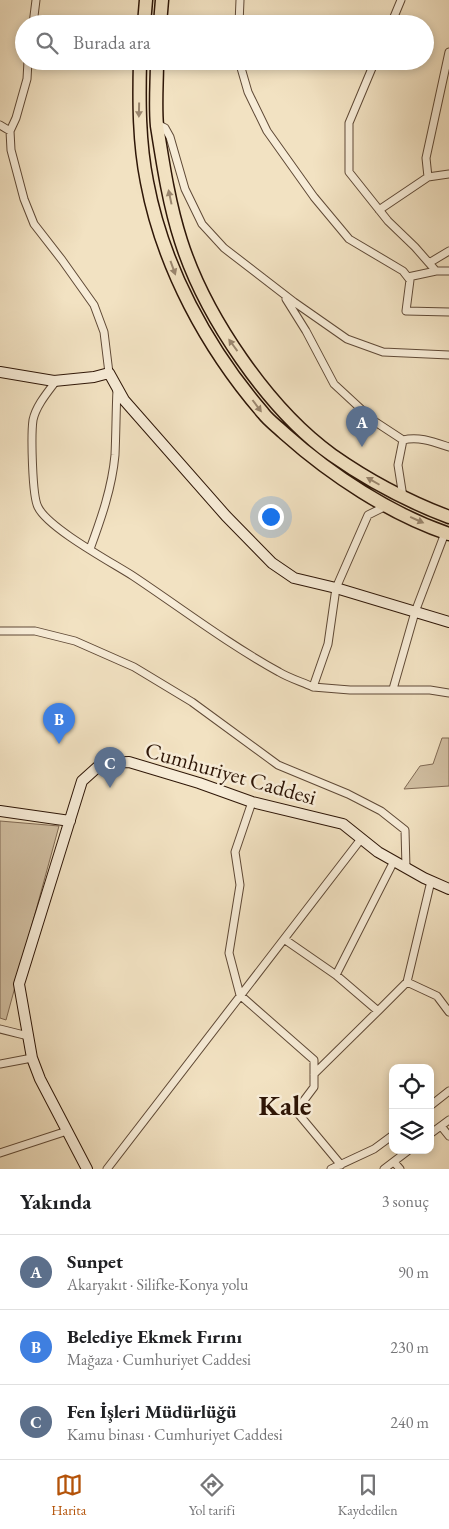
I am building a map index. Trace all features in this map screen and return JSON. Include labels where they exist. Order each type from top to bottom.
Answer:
[{"type":"highway","points":[[145,15],[146,0]]},
{"type":"highway","points":[[161,15],[162,0]]},
{"type":"highway","points":[[140,70],[139,120],[147,182],[158,228],[176,275],[200,325],[230,370],[264,415],[300,448],[386,506],[447,533]]},
{"type":"highway","points":[[157,70],[157,124],[169,194],[181,241],[199,286],[227,337],[263,388],[303,431],[331,454],[372,481],[403,498],[449,517]]},
{"type":"street","points":[[34,15],[36,0]]},
{"type":"street","points":[[239,15],[240,0]]},
{"type":"street","points":[[394,15],[400,0]]},
{"type":"street","points":[[428,177],[426,158],[449,52]]},
{"type":"street","points":[[28,70],[27,79],[16,118],[10,131],[11,150],[24,199],[34,224],[94,305],[104,332],[109,373],[124,400],[226,516],[272,563],[294,578],[336,588],[449,622]]},
{"type":"street","points":[[242,70],[248,92],[267,131],[314,196],[349,239],[408,277],[410,280],[406,311],[449,312]]},
{"type":"street","points":[[371,70],[349,123],[349,172],[388,222],[436,271]]},
{"type":"street","points":[[439,98],[449,96]]},
{"type":"street","points":[[157,124],[165,128],[170,137],[185,189],[202,224],[224,248],[282,293],[347,338],[382,352],[449,355]]},
{"type":"street","points":[[0,125],[10,131]]},
{"type":"street","points":[[379,210],[428,177],[449,174]]},
{"type":"street","points":[[429,263],[449,251]]},
{"type":"street","points":[[408,277],[436,271],[449,271]]},
{"type":"street","points":[[282,293],[306,331],[334,384],[374,421],[403,440],[410,438],[429,440],[449,448]]},
{"type":"street","points":[[0,372],[56,381],[94,377],[109,373]]},
{"type":"street","points":[[56,381],[43,398],[33,420],[32,474],[38,507],[50,521],[90,550],[280,673],[313,687],[350,690],[430,690],[449,693]]},
{"type":"street","points":[[90,550],[110,485],[115,457],[117,386]]},
{"type":"street","points":[[403,440],[398,465],[403,498]]},
{"type":"street","points":[[313,687],[328,644],[336,588],[368,515],[386,506]]},
{"type":"street","points":[[393,689],[415,612],[447,533]]},
{"type":"street","points":[[0,631],[35,631],[75,641],[134,667],[192,702],[278,765],[348,794],[381,811],[405,830],[406,868]]},
{"type":"street","name":"Cumhuriyet Caddesi","points":[[28,1036],[19,984],[82,781],[102,763],[129,762],[199,783],[252,802],[343,824],[378,852],[449,889]]},
{"type":"street","points":[[252,802],[236,852],[240,885],[229,953],[240,994],[314,1060],[314,1087],[296,1111],[341,1165]]},
{"type":"street","points":[[0,811],[70,820]]},
{"type":"street","points":[[106,1169],[361,839]]},
{"type":"street","points":[[336,975],[394,861]]},
{"type":"street","points":[[314,1074],[407,982],[431,881]]},
{"type":"street","points":[[284,939],[336,975],[378,1011]]},
{"type":"street","points":[[407,982],[437,996],[448,1009]]},
{"type":"street","points":[[0,1030],[28,1036],[32,1058],[40,1079],[87,1169]]},
{"type":"street","points":[[0,1064],[32,1058]]},
{"type":"street","points":[[434,1103],[449,1091]]},
{"type":"street","points":[[434,1131],[449,1120]]},
{"type":"street","points":[[441,1126],[449,1136]]},
{"type":"street","points":[[0,1153],[67,1131]]},
{"type":"street","points":[[332,1169],[374,1149],[389,1138]]},
{"type":"street","points":[[384,1169],[404,1154]]},
{"type":"street","points":[[394,1162],[400,1169]]},
{"type":"shaded area","points":[[442,738],[449,738],[449,786],[404,789],[420,766],[433,764]]},
{"type":"shaded area","points":[[0,821],[59,826],[6,1020],[0,1018]]},
{"type":"place","name":"Sunpet","points":[[362,447]]},
{"type":"place","name":"Belediye Ekmek Fırını","points":[[59,744]]},
{"type":"place","name":"Fen İşleri Müdürlüğü","points":[[110,788]]},
{"type":"district","name":"Kale","points":[[285,1105]]}]
